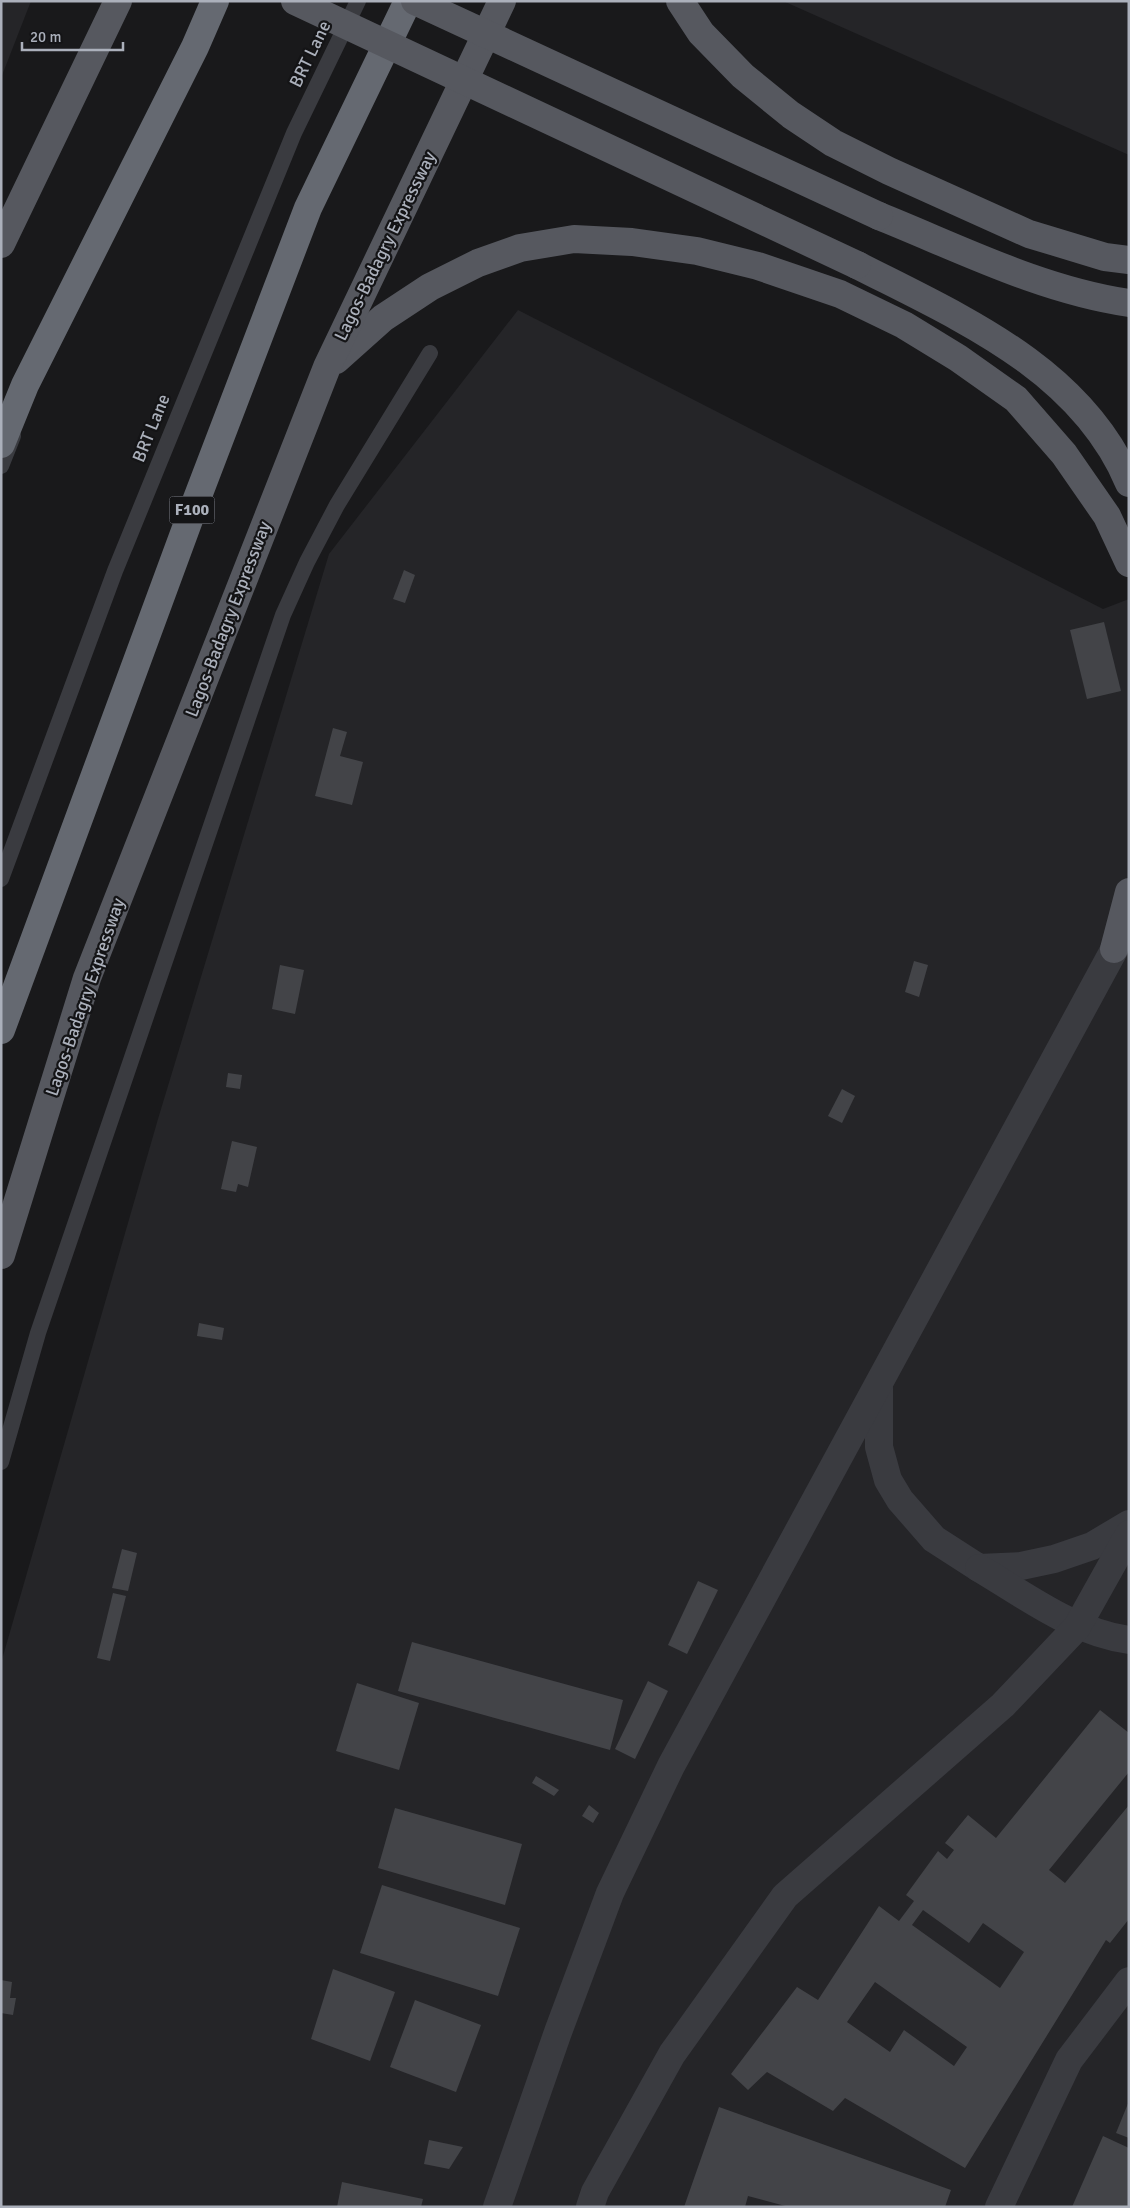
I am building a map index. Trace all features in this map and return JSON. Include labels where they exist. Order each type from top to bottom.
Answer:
[{"type":"highway","points":[[1,444],[25,385],[195,47],[215,1]]},
{"type":"highway","name":"F100","points":[[1,1030],[193,509],[308,208],[408,1]]},
{"type":"main road","points":[[1,244],[118,1]]},
{"type":"main road","points":[[295,1],[857,265],[974,325],[1037,366],[1087,414],[1122,466],[1129,483]]},
{"type":"main road","points":[[415,1],[879,216],[1029,278],[1097,298],[1129,303]]},
{"type":"main road","name":"Lagos-Badagry Expressway","points":[[1,1255],[87,978],[328,367],[502,1]]},
{"type":"main road","points":[[680,1],[700,33],[743,76],[791,115],[833,143],[889,171],[1029,234],[1105,257],[1129,260]]},
{"type":"main road","points":[[328,367],[383,318],[430,287],[478,263],[520,248],[574,239],[632,242],[697,252],[758,266],[840,294],[904,325],[958,358],[1016,398],[1064,454],[1107,516],[1129,563]]},
{"type":"main road","points":[[1114,949],[1129,892]]},
{"type":"street","points":[[497,2207],[558,2032],[610,1893],[672,1766],[1129,922]]},
{"type":"street","points":[[879,1386],[879,1447],[888,1480],[900,1500],[934,1539],[1077,1627],[1129,1640]]},
{"type":"street","points":[[979,1568],[1021,1566],[1054,1559],[1092,1546],[1129,1524]]},
{"type":"street","points":[[590,2207],[596,2192],[672,2054],[785,1896],[1003,1704],[1077,1627],[1129,1534]]},
{"type":"street","points":[[999,2207],[1069,2060],[1129,1981]]},
{"type":"lane","points":[[1,466],[27,398],[227,1]]},
{"type":"lane","name":"BRT Lane","points":[[1,878],[115,571],[294,133],[358,1]]},
{"type":"lane","points":[[1,1462],[38,1333],[283,615],[307,562],[337,505],[430,353]]},
{"type":"shaded area","points":[[1,1],[31,1],[1,78]]},
{"type":"shaded area","points":[[783,1],[1129,1],[1129,155]]},
{"type":"shaded area","points":[[518,310],[1103,609],[1129,599],[1129,2207],[1,2207],[1,1663],[158,1119],[329,554]]},
{"type":"building","points":[[404,570],[415,575],[405,603],[393,599]]},
{"type":"building","points":[[1104,622],[1121,691],[1087,699],[1070,630]]},
{"type":"building","points":[[333,728],[347,732],[340,756],[363,762],[352,805],[315,796]]},
{"type":"building","points":[[914,961],[928,965],[919,997],[905,992]]},
{"type":"building","points":[[280,965],[304,970],[295,1014],[272,1009]]},
{"type":"building","points":[[228,1073],[242,1075],[240,1089],[226,1087]]},
{"type":"building","points":[[842,1089],[855,1096],[842,1123],[828,1116]]},
{"type":"building","points":[[232,1141],[257,1147],[248,1187],[238,1184],[236,1192],[221,1189]]},
{"type":"building","points":[[199,1323],[224,1328],[222,1340],[197,1336]]},
{"type":"building","points":[[122,1549],[137,1553],[128,1591],[112,1588]]},
{"type":"building","points":[[698,1581],[718,1590],[687,1654],[668,1645]]},
{"type":"building","points":[[113,1593],[126,1596],[110,1661],[97,1658]]},
{"type":"building","points":[[412,1642],[623,1700],[610,1750],[398,1691]]},
{"type":"building","points":[[648,1681],[668,1691],[635,1759],[615,1749]]},
{"type":"building","points":[[357,1683],[419,1703],[399,1770],[336,1751]]},
{"type":"building","points":[[1100,1710],[1129,1733],[1129,1772],[1049,1870],[1065,1883],[1129,1805],[1129,1919],[1110,1943],[1106,1940],[965,2168],[845,2098],[833,2111],[767,2072],[748,2090],[731,2074],[797,1987],[818,2000],[879,1906],[899,1921],[914,1901],[906,1895],[938,1851],[947,1859],[954,1850],[945,1843],[968,1815],[996,1838]],"holes":[[[923,1910],[969,1943],[983,1923],[1024,1952],[1000,1988],[912,1925]],[[875,1982],[967,2047],[954,2066],[904,2030],[890,2052],[847,2022]]]},
{"type":"building","points":[[536,1776],[559,1790],[554,1796],[532,1783]]},
{"type":"building","points":[[589,1805],[599,1813],[593,1823],[582,1816]]},
{"type":"building","points":[[395,1808],[522,1844],[505,1905],[378,1868]]},
{"type":"building","points":[[382,1885],[520,1928],[498,1996],[360,1953]]},
{"type":"building","points":[[333,1969],[395,1992],[370,2061],[311,2039]]},
{"type":"building","points":[[1,1980],[12,1982],[10,1998],[16,1998],[13,2015],[1,2013]]},
{"type":"building","points":[[415,2000],[481,2025],[456,2092],[390,2067]]},
{"type":"building","points":[[1129,2101],[1129,2138],[1116,2133]]},
{"type":"building","points":[[719,2107],[951,2190],[945,2207],[789,2207],[748,2196],[745,2207],[684,2207]]},
{"type":"building","points":[[1103,2136],[1129,2148],[1129,2207],[1072,2207]]},
{"type":"building","points":[[429,2140],[463,2147],[449,2169],[424,2164]]},
{"type":"building","points":[[342,2182],[423,2199],[421,2207],[337,2207]]}]
